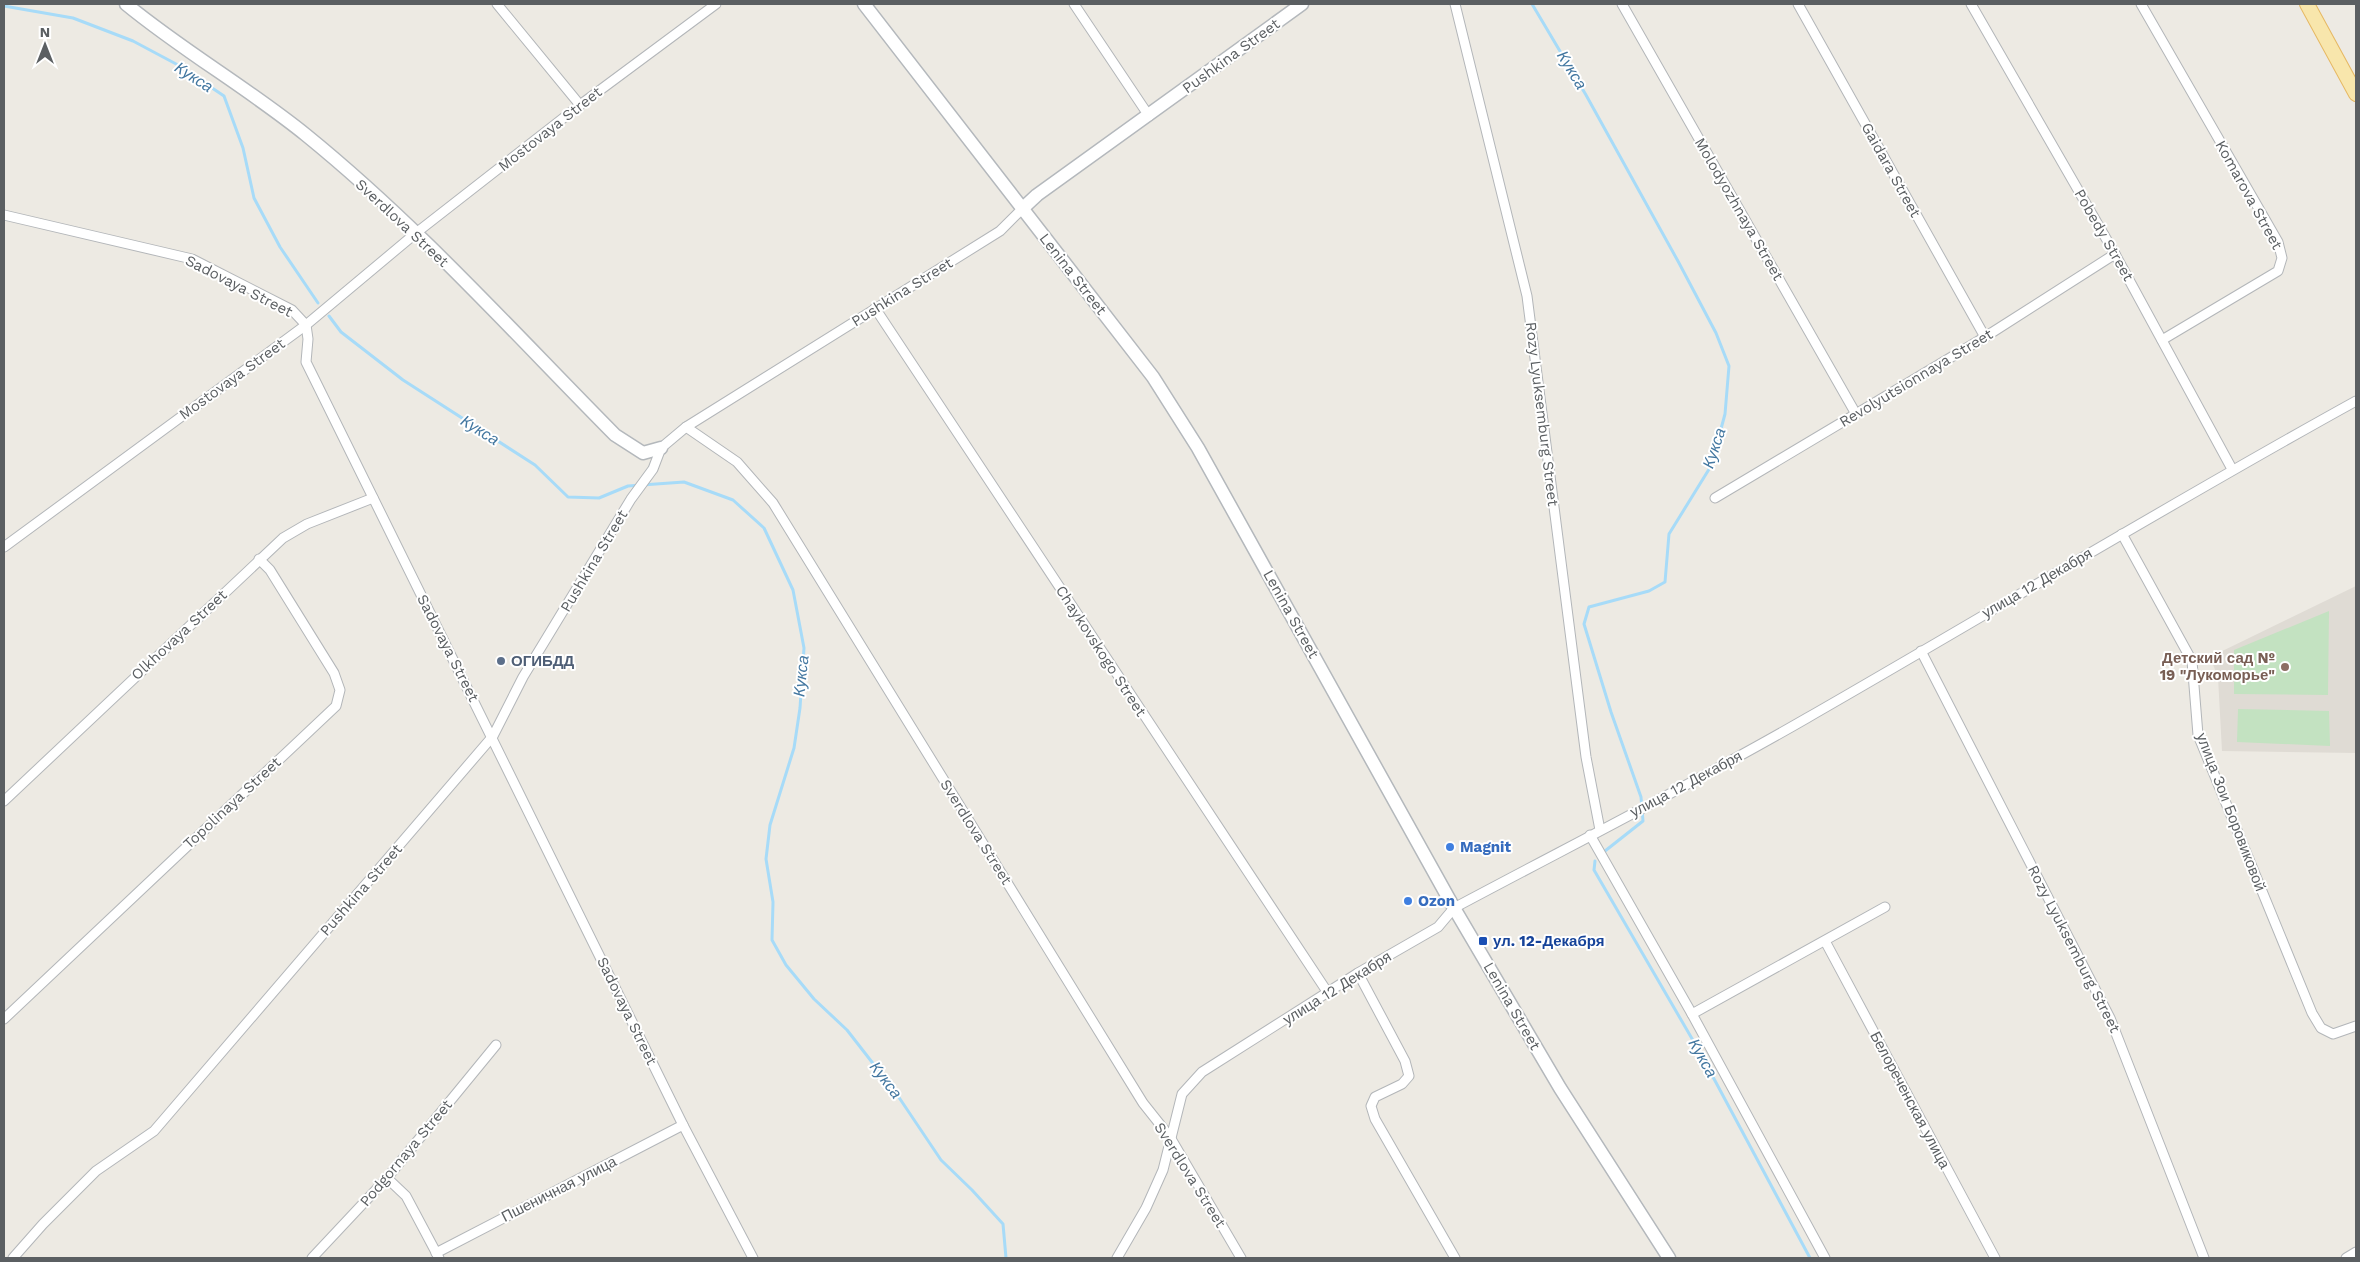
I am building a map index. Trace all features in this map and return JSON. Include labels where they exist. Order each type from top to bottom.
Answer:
[{"type":"main road","points":[[2306,4],[2356,94]]},
{"type":"street","name":"Sverdlova Street","points":[[126,4],[156,29],[306,136],[416,233],[615,435],[643,453],[661,448]]},
{"type":"street","points":[[497,4],[580,105]]},
{"type":"street","name":"Mostovaya Street","points":[[4,547],[306,325],[416,233],[580,105],[716,4]]},
{"type":"street","name":"Lenina Street","points":[[864,4],[1153,377],[1198,448],[1454,908],[1560,1088],[1669,1258]]},
{"type":"street","points":[[1074,4],[1148,116]]},
{"type":"street","name":"Pushkina Street","points":[[13,1258],[43,1224],[96,1171],[154,1131],[492,736],[523,677],[631,499],[653,469],[661,448],[686,427],[1000,231],[1037,195],[1302,4]]},
{"type":"street","name":"Rozy Lyuksemburg Street","points":[[1455,4],[1527,296],[1586,758],[1600,830]]},
{"type":"street","name":"Molodyozhnaya Street","points":[[1622,4],[1856,414]]},
{"type":"street","name":"Gaidara Street","points":[[1798,4],[1985,336]]},
{"type":"street","name":"Pobedy Street","points":[[1971,4],[2115,254],[2232,469]]},
{"type":"street","name":"Komarova Street","points":[[2141,4],[2278,242],[2282,258],[2278,271],[2162,340]]},
{"type":"street","name":"Sadovaya Street","points":[[4,215],[192,259],[292,310],[306,325],[308,339],[306,362],[683,1125],[753,1258]]},
{"type":"street","name":"Revolyutsionnaya Street","points":[[1715,498],[1985,336],[2115,254]]},
{"type":"street","name":"Chaykovskogo Street","points":[[875,308],[1328,993]]},
{"type":"street","name":"улица 12 Декабря","points":[[1117,1258],[1146,1208],[1163,1170],[1182,1094],[1202,1072],[1358,973],[1438,927],[1454,908],[1659,800],[1806,719],[2232,469],[2356,401]]},
{"type":"street","name":"Sverdlova Street","points":[[686,427],[737,462],[774,503],[1143,1103],[1170,1137],[1240,1258]]},
{"type":"street","name":"Olkhovaya Street","points":[[4,801],[283,538],[307,524],[373,498]]},
{"type":"street","name":"улица Зои Боровиковой","points":[[2122,534],[2192,661],[2198,736],[2312,1014],[2321,1028],[2333,1034],[2356,1026]]},
{"type":"street","name":"Topolinaya Street","points":[[4,1019],[336,706],[340,690],[334,673],[270,570],[259,559]]},
{"type":"street","name":"Rozy Lyuksemburg Street","points":[[1921,651],[2110,1018],[2204,1258]]},
{"type":"street","points":[[1590,835],[1692,1014],[1825,1258]]},
{"type":"street","points":[[1692,1014],[1885,907]]},
{"type":"street","name":"Белореченская улица","points":[[1824,941],[1994,1258]]},
{"type":"street","points":[[1358,973],[1405,1062],[1409,1076],[1402,1084],[1375,1097],[1371,1106],[1375,1119],[1455,1258]]},
{"type":"street","name":"Podgornaya Street","points":[[312,1258],[387,1178],[496,1045]]},
{"type":"street","name":"Пшеничная улица","points":[[438,1256],[683,1125]]},
{"type":"street","points":[[387,1178],[406,1196],[438,1256]]},
{"type":"street","points":[[2346,1258],[2356,1252]]},
{"type":"shaded area","name":"Детский сад № 19 \"Лукоморье\"","points":[[2356,586],[2356,753],[2222,751],[2218,677],[2210,657]]},
{"type":"green space","points":[[2329,611],[2328,695],[2234,694],[2234,650]]},
{"type":"green space","points":[[2238,709],[2329,711],[2330,746],[2237,742]]},
{"type":"waterway","name":"Кукса","points":[[1532,4],[1586,95],[1679,263],[1716,333],[1729,366],[1725,414],[1711,466],[1669,534],[1665,582],[1649,591],[1589,607],[1584,624],[1611,712],[1641,797],[1643,821],[1605,851]]},
{"type":"waterway","name":"Кукса","points":[[4,6],[73,18],[133,41],[178,65],[224,96],[243,148],[254,198],[280,247],[318,303]]},
{"type":"waterway","name":"Кукса","points":[[329,316],[341,332],[403,380],[535,465],[568,497],[599,498],[628,486],[684,482],[733,500],[764,528],[793,590],[804,648],[800,708],[794,748],[770,825],[766,859],[773,902],[772,940],[786,965],[814,999],[847,1030],[896,1093],[941,1160],[1003,1224],[1006,1258]]},
{"type":"waterway","name":"Кукса","points":[[1595,861],[1594,870],[1698,1049],[1810,1258]]},
{"type":"place","name":"ОГИБДД","points":[[501,661]]},
{"type":"place","name":"Детский сад № 19 \"Лукоморье\"","points":[[2285,667]]},
{"type":"place","name":"Magnit","points":[[1450,847]]},
{"type":"place","name":"Ozon","points":[[1408,901]]},
{"type":"place","name":"ул. 12-Декабря","points":[[1483,941]]}]
